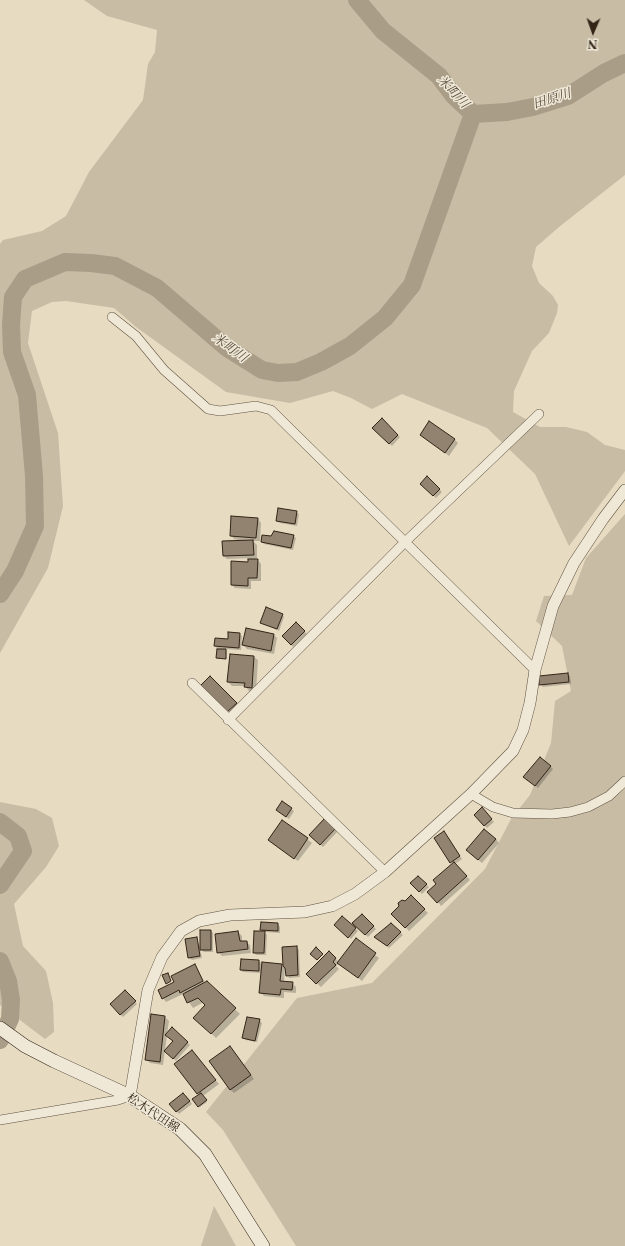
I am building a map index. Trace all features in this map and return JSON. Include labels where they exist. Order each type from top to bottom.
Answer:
[{"type":"main road","name":"松木代田線","points":[[0,1028],[25,1046],[130,1096],[180,1129],[205,1154],[264,1246]]},
{"type":"street","points":[[112,317],[136,336],[164,370],[208,409],[220,412],[256,406],[271,410],[535,670]]},
{"type":"street","points":[[228,720],[405,542],[539,414]]},
{"type":"street","points":[[0,1120],[118,1100],[130,1096],[148,990],[162,957],[181,931],[200,921],[230,915],[305,912],[332,906],[355,894],[385,872],[471,794],[512,752],[523,730],[530,703],[535,670],[553,606],[574,563],[603,519],[625,490]]},
{"type":"street","points":[[192,683],[228,720],[385,872]]},
{"type":"street","points":[[471,794],[493,807],[513,813],[552,814],[570,812],[588,807],[609,796],[625,781]]},
{"type":"shaded area","points":[[84,0],[625,0],[625,175],[536,247],[532,266],[539,283],[553,296],[558,305],[557,313],[549,333],[532,351],[514,391],[513,412],[540,427],[566,427],[587,432],[605,445],[625,450],[625,471],[569,546],[535,474],[487,428],[402,394],[372,409],[333,391],[290,403],[226,392],[136,327],[114,308],[66,301],[52,302],[32,311],[28,343],[58,433],[63,506],[48,568],[0,653],[0,244],[3,240],[42,231],[66,216],[89,172],[143,100],[148,64],[155,52],[157,30],[107,16]]},
{"type":"shaded area","points":[[625,514],[625,1246],[296,1246],[223,1130],[206,1112],[297,998],[372,983],[485,869],[511,819],[530,795],[551,743],[555,701],[571,691],[562,646],[536,621],[544,596],[572,595],[586,558]]},
{"type":"shaded area","points":[[0,802],[36,809],[52,818],[59,846],[46,867],[14,904],[23,946],[46,971],[53,1003],[54,1032],[45,1039],[0,1005]]},
{"type":"shaded area","points":[[214,1206],[236,1246],[201,1246]]},
{"type":"building","points":[[382,418],[398,435],[389,444],[372,428]]},
{"type":"building","points":[[429,421],[455,439],[445,453],[420,435]]},
{"type":"building","points":[[427,476],[440,489],[433,496],[420,484]]},
{"type":"building","points":[[278,508],[297,511],[295,524],[276,521]]},
{"type":"building","points":[[231,516],[258,518],[256,538],[230,536]]},
{"type":"building","points":[[274,531],[294,535],[291,548],[261,542],[262,535],[271,536]]},
{"type":"building","points":[[253,540],[254,555],[223,556],[222,541]]},
{"type":"building","points":[[248,559],[258,559],[257,578],[248,578],[248,586],[231,585],[231,561],[248,562]]},
{"type":"building","points":[[266,607],[283,614],[277,629],[260,623]]},
{"type":"building","points":[[296,622],[305,631],[291,645],[282,636]]},
{"type":"building","points":[[246,628],[274,634],[271,651],[242,645]]},
{"type":"building","points":[[228,632],[240,633],[239,648],[214,646],[215,638],[228,639]]},
{"type":"building","points":[[217,649],[226,649],[226,659],[216,658]]},
{"type":"building","points":[[230,654],[254,656],[252,688],[244,687],[245,683],[227,682]]},
{"type":"building","points":[[568,673],[569,682],[539,685],[539,676]]},
{"type":"building","points":[[210,676],[237,703],[227,712],[200,686]]},
{"type":"building","points":[[540,757],[551,766],[535,786],[523,777]]},
{"type":"building","points":[[282,801],[292,808],[286,817],[276,810]]},
{"type":"building","points":[[482,807],[492,819],[484,826],[474,815]]},
{"type":"building","points":[[325,818],[336,828],[320,845],[309,835]]},
{"type":"building","points":[[282,820],[308,838],[294,859],[268,840]]},
{"type":"building","points":[[484,829],[496,839],[478,860],[466,850]]},
{"type":"building","points":[[444,831],[460,856],[450,863],[434,838]]},
{"type":"building","points":[[454,862],[467,876],[437,903],[427,892],[436,884],[433,880]]},
{"type":"building","points":[[418,876],[427,884],[419,892],[410,883]]},
{"type":"building","points":[[411,895],[425,909],[405,928],[391,914],[399,906],[398,903],[402,900],[405,901]]},
{"type":"building","points":[[362,914],[374,926],[365,935],[352,923]]},
{"type":"building","points":[[342,916],[356,928],[348,938],[334,925]]},
{"type":"building","points":[[261,922],[278,923],[278,931],[260,930]]},
{"type":"building","points":[[391,923],[401,932],[387,946],[374,937]]},
{"type":"building","points":[[200,930],[211,930],[211,950],[200,950]]},
{"type":"building","points":[[238,931],[240,941],[247,941],[248,949],[217,953],[215,934]]},
{"type":"building","points":[[254,931],[265,931],[264,953],[253,953]]},
{"type":"building","points":[[197,937],[200,956],[188,958],[185,939]]},
{"type":"building","points":[[356,938],[376,953],[358,978],[337,963]]},
{"type":"building","points":[[297,946],[298,975],[286,976],[285,968],[283,966],[282,947]]},
{"type":"building","points":[[316,947],[323,954],[317,960],[310,954]]},
{"type":"building","points":[[329,951],[336,958],[333,962],[336,965],[316,984],[306,974]]},
{"type":"building","points":[[241,959],[259,960],[259,971],[240,970]]},
{"type":"building","points":[[262,962],[282,964],[280,981],[293,982],[292,990],[281,989],[280,995],[259,993]]},
{"type":"building","points":[[195,964],[203,981],[180,993],[179,990],[162,999],[158,990],[174,982],[171,976]]},
{"type":"building","points":[[168,973],[171,981],[166,984],[162,975]]},
{"type":"building","points":[[207,981],[236,1008],[211,1034],[193,1018],[205,1005],[198,998],[187,1003],[183,994]]},
{"type":"building","points":[[125,990],[136,1001],[120,1015],[110,1004]]},
{"type":"building","points":[[151,1014],[165,1016],[160,1062],[145,1060]]},
{"type":"building","points":[[247,1017],[260,1019],[255,1041],[242,1038]]},
{"type":"building","points":[[172,1027],[188,1042],[173,1059],[164,1051],[173,1041],[165,1035]]},
{"type":"building","points":[[230,1046],[251,1075],[230,1090],[209,1061]]},
{"type":"building","points":[[192,1050],[216,1080],[197,1094],[174,1064]]},
{"type":"building","points":[[183,1093],[190,1101],[176,1112],[169,1104]]},
{"type":"building","points":[[201,1093],[207,1100],[198,1107],[192,1099]]},
{"type":"waterway","name":"米町川","points":[[357,0],[383,31],[439,76],[454,96],[473,114]]},
{"type":"waterway","name":"田原川","points":[[473,114],[507,112],[533,107],[568,96],[604,73],[625,63]]},
{"type":"waterway","name":"米町川","points":[[0,594],[15,571],[35,526],[34,476],[27,395],[12,352],[11,325],[13,297],[25,279],[65,262],[115,266],[157,288],[227,348],[262,370],[278,373],[297,372],[321,362],[350,346],[385,318],[412,285],[473,114]]},
{"type":"waterway","name":"米町川","points":[[0,822],[18,836],[23,851],[0,885]]},
{"type":"waterway","name":"米町川","points":[[0,961],[8,981],[11,1000],[10,1019],[0,1040]]}]
